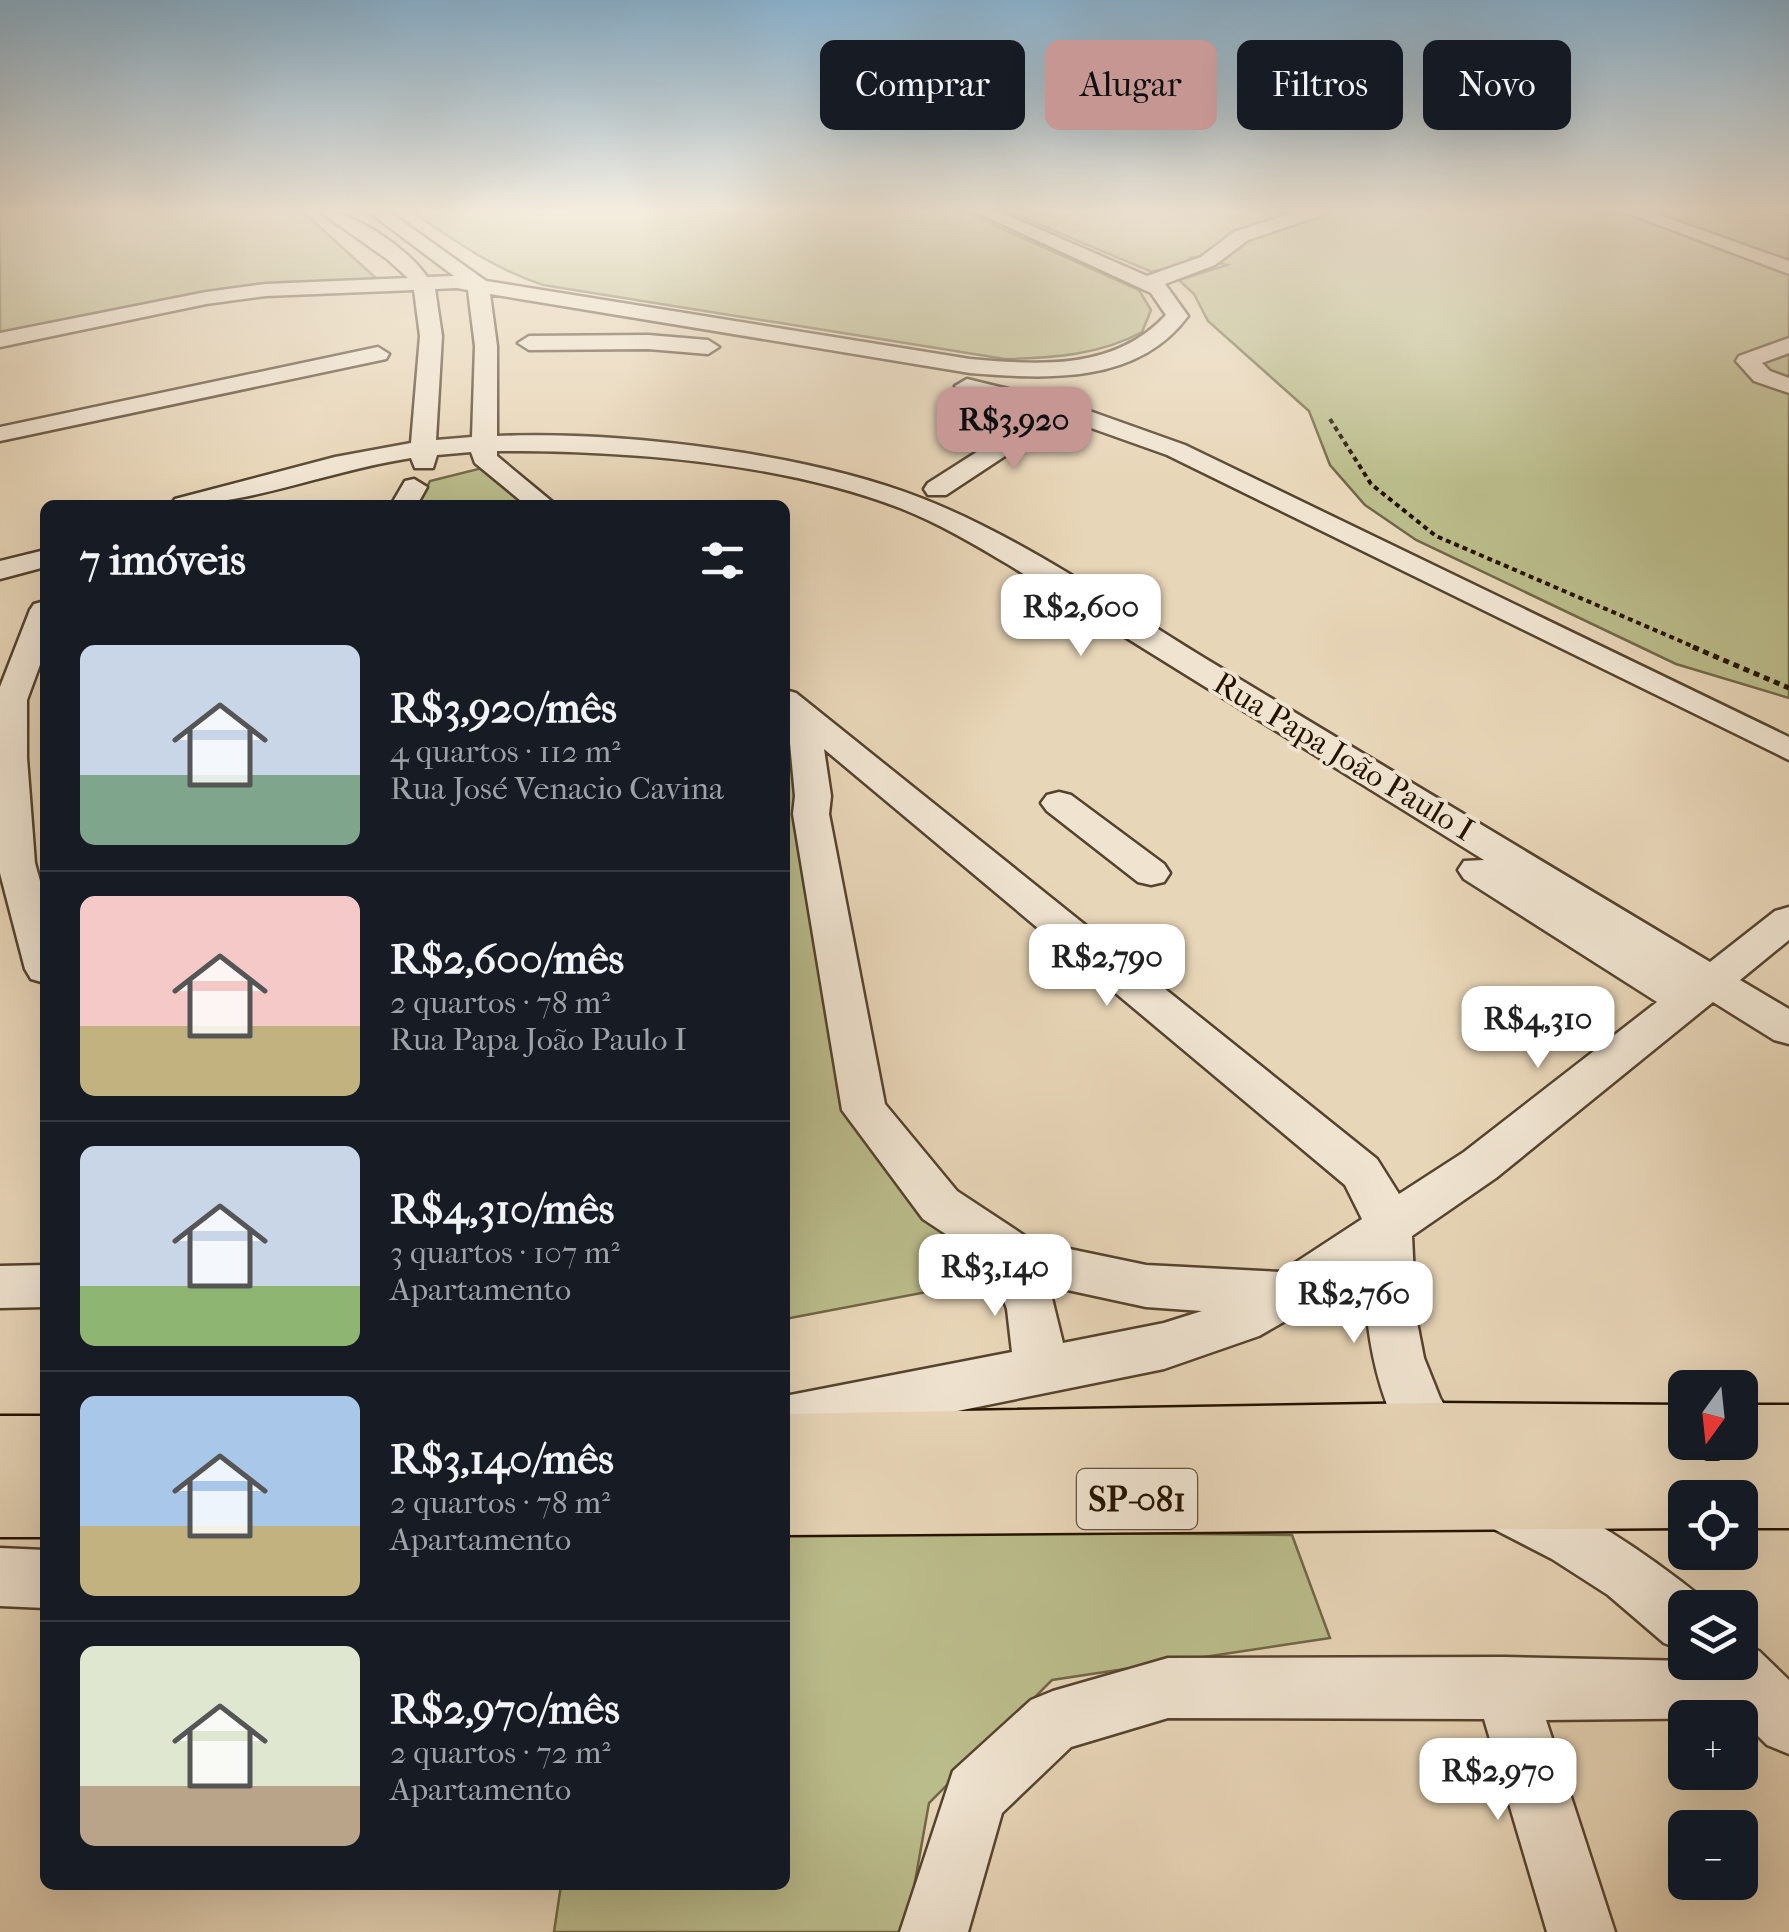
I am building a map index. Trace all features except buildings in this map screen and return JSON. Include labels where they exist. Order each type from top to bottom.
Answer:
[{"type":"main road","name":"SP-081","points":[[790,1446],[1668,1436]]},
{"type":"main road","points":[[1758,1437],[1789,1437]]},
{"type":"main road","points":[[0,1448],[40,1448]]},
{"type":"main road","name":"SP-081","points":[[790,1501],[1789,1494]]},
{"type":"main road","points":[[0,1503],[40,1503]]},
{"type":"street","points":[[0,340],[200,299]]},
{"type":"street","points":[[431,299],[459,348],[483,451],[537,500]]},
{"type":"street","points":[[416,476],[473,299]]},
{"type":"street","points":[[569,299],[970,366],[1022,371],[1103,363],[1148,344],[1167,331],[1177,316],[1166,299]]},
{"type":"street","points":[[529,343],[648,342],[759,351],[914,375],[1061,409],[1176,450],[1789,750]]},
{"type":"street","points":[[1789,345],[1747,361],[1762,376],[1789,386]]},
{"type":"street","points":[[0,434],[378,354]]},
{"type":"street","points":[[938,488],[1061,409]]},
{"type":"street","name":"Rua Papa João Paulo I","points":[[265,500],[416,476],[483,451],[588,456],[665,466],[813,490],[898,515],[949,540],[1698,990],[1789,1028]]},
{"type":"street","name":"Rua Papa João Paulo I","points":[[203,500],[307,473],[416,476]]},
{"type":"street","points":[[0,553],[40,542]]},
{"type":"street","points":[[0,570],[40,559]]},
{"type":"street","points":[[40,623],[11,700],[10,758],[20,862],[40,947]]},
{"type":"street","points":[[794,707],[1361,1172],[1380,1197],[1389,1225],[1393,1337],[1407,1386],[1432,1436],[1489,1496],[1586,1548],[1628,1575],[1668,1608]]},
{"type":"street","points":[[794,707],[813,796],[811,814],[864,1110],[940,1205],[1008,1250],[1054,1267],[1146,1286],[1252,1295],[1289,1294]]},
{"type":"street","points":[[813,796],[867,766]]},
{"type":"street","points":[[1059,803],[1151,873]]},
{"type":"street","points":[[790,1420],[1164,1346],[1241,1320],[1289,1294],[1434,1198],[1789,920]]},
{"type":"street","points":[[1008,1250],[1034,1305],[1039,1373]]},
{"type":"street","points":[[0,1287],[40,1286]]},
{"type":"street","points":[[0,1577],[40,1579]]},
{"type":"street","points":[[1505,1687],[1580,1932]]},
{"type":"street","points":[[934,1932],[976,1794],[1053,1722],[1168,1688],[1505,1687],[1757,1692]]},
{"type":"path","points":[[1330,419],[1371,484],[1436,536],[1789,688]]},
{"type":"green space","points":[[0,299],[203,299],[0,335]]},
{"type":"green space","points":[[631,299],[1144,299],[1151,310],[1142,332],[1110,346],[1058,356],[1005,359]]},
{"type":"green space","points":[[1197,299],[1789,299],[1789,698],[1676,664],[1416,540],[1365,505],[1330,465],[1309,411],[1208,321]]},
{"type":"green space","points":[[486,467],[522,500],[420,500],[430,481]]},
{"type":"green space","points":[[790,763],[854,1109],[982,1251],[969,1284],[790,1318]]},
{"type":"green space","points":[[790,1530],[1292,1535],[1330,1638],[1052,1680],[929,1803],[906,1932],[554,1932],[560,1890],[790,1890]]}]
